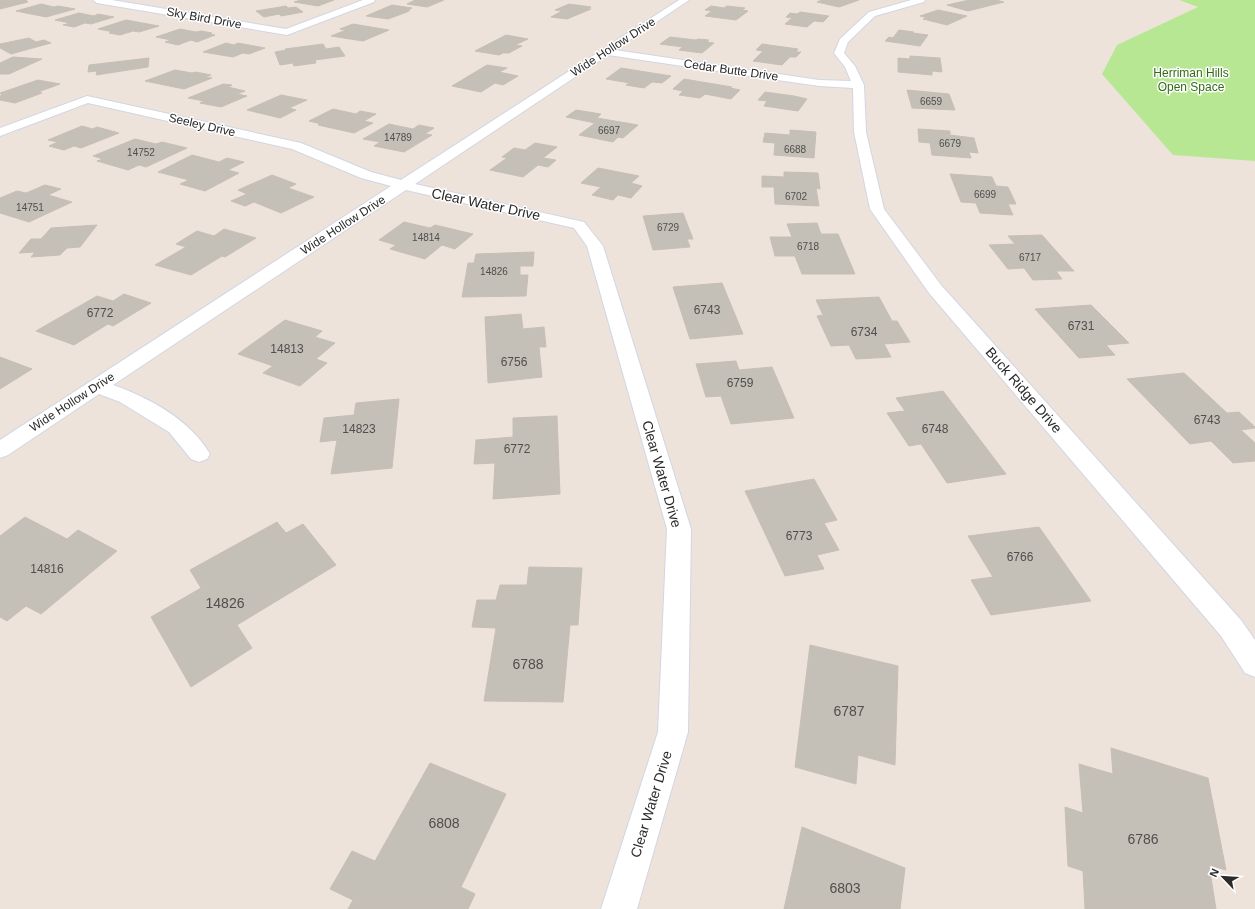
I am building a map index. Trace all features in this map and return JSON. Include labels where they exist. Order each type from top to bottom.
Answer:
[{"type":"street","name":"Sky Bird Drive","points":[[97,0],[287,32],[371,0]]},
{"type":"street","name":"Wide Hollow Drive","points":[[0,450],[686,0]]},
{"type":"street","points":[[858,85],[850,66],[840,53],[843,41],[872,14],[921,0]]},
{"type":"street","name":"Cedar Butte Drive","points":[[605,52],[819,83],[858,85]]},
{"type":"street","name":"Buck Ridge Drive","points":[[858,85],[860,132],[877,209],[935,289],[1231,628],[1255,664]]},
{"type":"street","name":"Seeley Drive","points":[[0,132],[87,99],[296,146],[366,175],[402,185]]},
{"type":"street","name":"Clear Water Drive","points":[[402,185],[579,224],[595,246],[679,529],[673,732],[619,909]]},
{"type":"street","points":[[96,386],[127,397],[176,427],[199,454]]},
{"type":"green space","name":"Herriman Hills Open Space","points":[[1179,0],[1255,0],[1255,161],[1173,155],[1102,74],[1117,45],[1198,7]]},
{"type":"building","points":[[0,0],[27,0],[24,1],[28,2],[0,9]]},
{"type":"building","points":[[301,0],[334,0],[318,6],[294,2]]},
{"type":"building","points":[[415,0],[444,0],[427,7],[407,4]]},
{"type":"building","points":[[822,0],[859,0],[839,7],[817,2]]},
{"type":"building","points":[[969,0],[996,0],[1004,2],[968,11],[947,5]]},
{"type":"building","points":[[41,4],[75,9],[46,17],[16,11]]},
{"type":"building","points":[[569,4],[591,7],[587,9],[591,9],[567,19],[551,17],[562,11],[555,10]]},
{"type":"building","points":[[392,5],[412,8],[407,10],[410,10],[407,12],[388,19],[366,16]]},
{"type":"building","points":[[286,6],[288,8],[296,7],[303,12],[264,17],[256,11]]},
{"type":"building","points":[[711,6],[724,8],[727,6],[745,8],[742,10],[748,11],[736,20],[705,16],[712,11],[705,10]]},
{"type":"building","points":[[938,10],[967,16],[947,25],[923,19],[928,18],[920,16]]},
{"type":"building","points":[[800,12],[829,16],[823,22],[814,21],[807,27],[785,24],[792,18],[786,17],[790,13],[797,14]]},
{"type":"building","points":[[79,13],[94,16],[98,14],[114,17],[91,24],[85,23],[74,27],[63,25],[70,23],[55,20]]},
{"type":"building","points":[[126,20],[159,26],[139,32],[133,31],[120,35],[109,33],[114,32],[98,29]]},
{"type":"building","points":[[353,24],[389,30],[363,41],[331,36],[346,30],[340,29]]},
{"type":"building","points":[[180,29],[196,32],[201,31],[215,35],[197,42],[191,40],[178,45],[165,42],[171,40],[156,37]]},
{"type":"building","points":[[899,30],[928,35],[920,46],[885,41],[889,37],[893,38]]},
{"type":"building","points":[[506,35],[528,39],[515,45],[522,46],[509,53],[499,55],[475,51]]},
{"type":"building","points":[[670,37],[709,40],[707,42],[714,43],[702,53],[679,50],[683,47],[660,44]]},
{"type":"building","points":[[29,38],[36,42],[44,40],[51,43],[11,54],[0,48],[0,44]]},
{"type":"building","points":[[226,43],[234,45],[238,43],[265,48],[249,54],[243,53],[233,57],[203,52]]},
{"type":"building","points":[[323,44],[326,49],[339,47],[345,56],[315,60],[316,63],[294,66],[293,63],[280,65],[275,52],[286,50],[285,49]]},
{"type":"building","points":[[762,44],[798,49],[796,52],[801,52],[796,57],[790,57],[782,65],[753,61],[763,51],[756,50]]},
{"type":"building","points":[[910,56],[940,58],[942,72],[932,71],[932,75],[898,72],[898,58],[910,59]]},
{"type":"building","points":[[13,57],[42,59],[9,74],[0,74],[0,63]]},
{"type":"building","points":[[149,58],[148,67],[96,75],[97,71],[88,72],[89,65]]},
{"type":"building","points":[[487,65],[507,68],[499,72],[518,76],[503,85],[495,83],[481,92],[452,86]]},
{"type":"building","points":[[621,68],[671,76],[662,83],[652,82],[644,88],[626,85],[630,83],[606,79]]},
{"type":"building","points":[[175,70],[211,75],[205,77],[212,78],[184,89],[145,81]]},
{"type":"building","points":[[684,79],[732,87],[730,88],[740,90],[731,99],[705,94],[700,98],[679,95],[683,91],[673,89]]},
{"type":"building","points":[[38,80],[60,84],[38,92],[42,93],[15,103],[0,100],[0,96],[2,95],[0,93]]},
{"type":"building","points":[[223,84],[232,85],[228,87],[245,91],[237,94],[247,96],[221,107],[200,103],[204,101],[188,98]]},
{"type":"building","points":[[907,90],[949,94],[955,110],[912,108]]},
{"type":"building","points":[[765,92],[807,99],[798,111],[764,106],[767,101],[758,100]]},
{"type":"building","points":[[281,95],[307,100],[289,108],[296,110],[280,118],[247,110]]},
{"type":"building","points":[[333,109],[356,114],[360,111],[376,114],[364,121],[373,123],[354,133],[318,125],[321,124],[309,121]]},
{"type":"building","points":[[576,110],[601,114],[597,118],[638,125],[623,138],[618,137],[613,142],[579,135],[595,123],[566,117]]},
{"type":"building","points":[[389,124],[413,129],[419,125],[434,128],[425,134],[432,135],[404,152],[374,146],[380,142],[363,139]]},
{"type":"building","points":[[82,126],[93,129],[97,127],[119,133],[81,148],[74,146],[64,150],[49,146],[58,142],[48,140]]},
{"type":"building","points":[[918,129],[950,131],[950,135],[974,138],[978,153],[969,152],[971,158],[932,155],[930,143],[919,142]]},
{"type":"building","points":[[790,130],[816,132],[814,158],[774,155],[775,143],[763,142],[765,133],[790,135]]},
{"type":"building","points":[[135,139],[156,144],[162,142],[187,148],[146,167],[139,165],[128,170],[97,161],[103,159],[93,156]]},
{"type":"building","points":[[535,143],[557,147],[543,158],[556,160],[548,167],[538,165],[523,177],[490,170],[507,158],[502,157],[514,148],[525,150]]},
{"type":"building","points":[[192,155],[219,162],[227,158],[244,162],[228,170],[239,173],[205,191],[180,184],[189,180],[158,172]]},
{"type":"building","points":[[598,168],[639,176],[631,183],[642,186],[631,198],[618,195],[613,200],[592,195],[601,187],[581,183]]},
{"type":"building","points":[[784,172],[818,173],[820,189],[816,188],[819,206],[775,204],[774,187],[762,187],[762,176],[784,177]]},
{"type":"building","points":[[950,174],[992,177],[996,186],[1008,187],[1016,204],[1008,204],[1013,215],[980,213],[976,203],[961,202]]},
{"type":"building","points":[[272,175],[296,184],[288,188],[314,197],[281,213],[254,202],[245,206],[231,201],[247,194],[238,190]]},
{"type":"building","points":[[45,185],[61,189],[48,195],[72,202],[29,222],[0,213],[0,198],[17,191],[26,193]]},
{"type":"building","points":[[683,213],[693,239],[687,239],[690,247],[653,250],[643,216]]},
{"type":"building","points":[[404,222],[430,228],[435,225],[473,234],[455,249],[442,245],[425,259],[390,249],[396,245],[379,240]]},
{"type":"building","points":[[817,223],[821,234],[838,234],[855,274],[802,274],[795,256],[775,256],[770,237],[792,237],[787,224]]},
{"type":"building","points":[[97,225],[80,247],[67,248],[60,255],[31,257],[35,252],[19,253],[31,239],[41,239],[51,228]]},
{"type":"building","points":[[224,229],[256,238],[191,275],[155,265],[186,247],[176,244],[197,231],[214,236]]},
{"type":"building","points":[[1042,235],[1074,271],[1056,271],[1062,279],[1033,280],[1024,268],[1008,269],[989,245],[1015,244],[1008,236]]},
{"type":"building","points":[[534,252],[533,266],[520,266],[520,275],[528,275],[526,296],[462,297],[468,263],[474,263],[476,254]]},
{"type":"building","points":[[722,283],[743,334],[690,339],[673,287]]},
{"type":"building","points":[[124,294],[151,303],[113,326],[108,324],[74,345],[36,331],[97,296],[113,301]]},
{"type":"building","points":[[879,297],[892,321],[897,321],[910,342],[884,344],[891,357],[856,359],[849,345],[831,346],[817,316],[823,315],[816,300]]},
{"type":"building","points":[[1091,305],[1129,343],[1106,345],[1115,355],[1079,358],[1035,309]]},
{"type":"building","points":[[521,314],[523,329],[544,327],[546,347],[539,347],[542,377],[488,383],[485,317]]},
{"type":"building","points":[[285,320],[322,331],[315,337],[335,343],[316,359],[327,363],[300,386],[263,373],[273,366],[238,354]]},
{"type":"building","points":[[0,357],[32,369],[0,389]]},
{"type":"building","points":[[736,361],[739,370],[772,367],[794,418],[731,424],[721,396],[706,397],[696,364]]},
{"type":"building","points":[[1184,373],[1227,413],[1239,412],[1255,427],[1241,430],[1255,443],[1255,461],[1233,463],[1211,441],[1190,444],[1127,379]]},
{"type":"building","points":[[943,391],[1006,474],[947,483],[921,444],[909,446],[887,413],[905,411],[896,398]]},
{"type":"building","points":[[399,399],[392,468],[331,474],[337,440],[320,442],[324,418],[354,415],[356,403]]},
{"type":"building","points":[[557,416],[560,494],[493,499],[495,463],[474,464],[476,440],[513,437],[513,418]]},
{"type":"building","points":[[814,479],[837,520],[824,523],[839,550],[817,555],[824,569],[785,576],[745,491]]},
{"type":"building","points":[[25,517],[67,539],[78,530],[117,551],[41,614],[26,606],[7,621],[0,617],[0,536]]},
{"type":"building","points":[[277,522],[286,533],[303,524],[336,565],[237,625],[252,648],[191,687],[151,617],[201,588],[190,570]]},
{"type":"building","points":[[1039,527],[1091,601],[991,615],[971,580],[993,577],[968,536]]},
{"type":"building","points":[[529,567],[582,568],[578,625],[570,625],[563,702],[484,701],[496,628],[472,627],[477,600],[496,600],[500,585],[527,585]]},
{"type":"building","points":[[810,645],[898,666],[895,765],[858,755],[856,784],[795,767]]},
{"type":"building","points":[[1111,748],[1208,778],[1226,870],[1209,865],[1216,909],[1085,909],[1083,871],[1068,866],[1065,807],[1083,813],[1079,764],[1113,774]]},
{"type":"building","points":[[430,763],[506,794],[461,887],[475,894],[468,909],[348,909],[353,900],[330,889],[352,851],[375,861]]},
{"type":"building","points":[[802,827],[905,868],[900,909],[784,909]]}]
